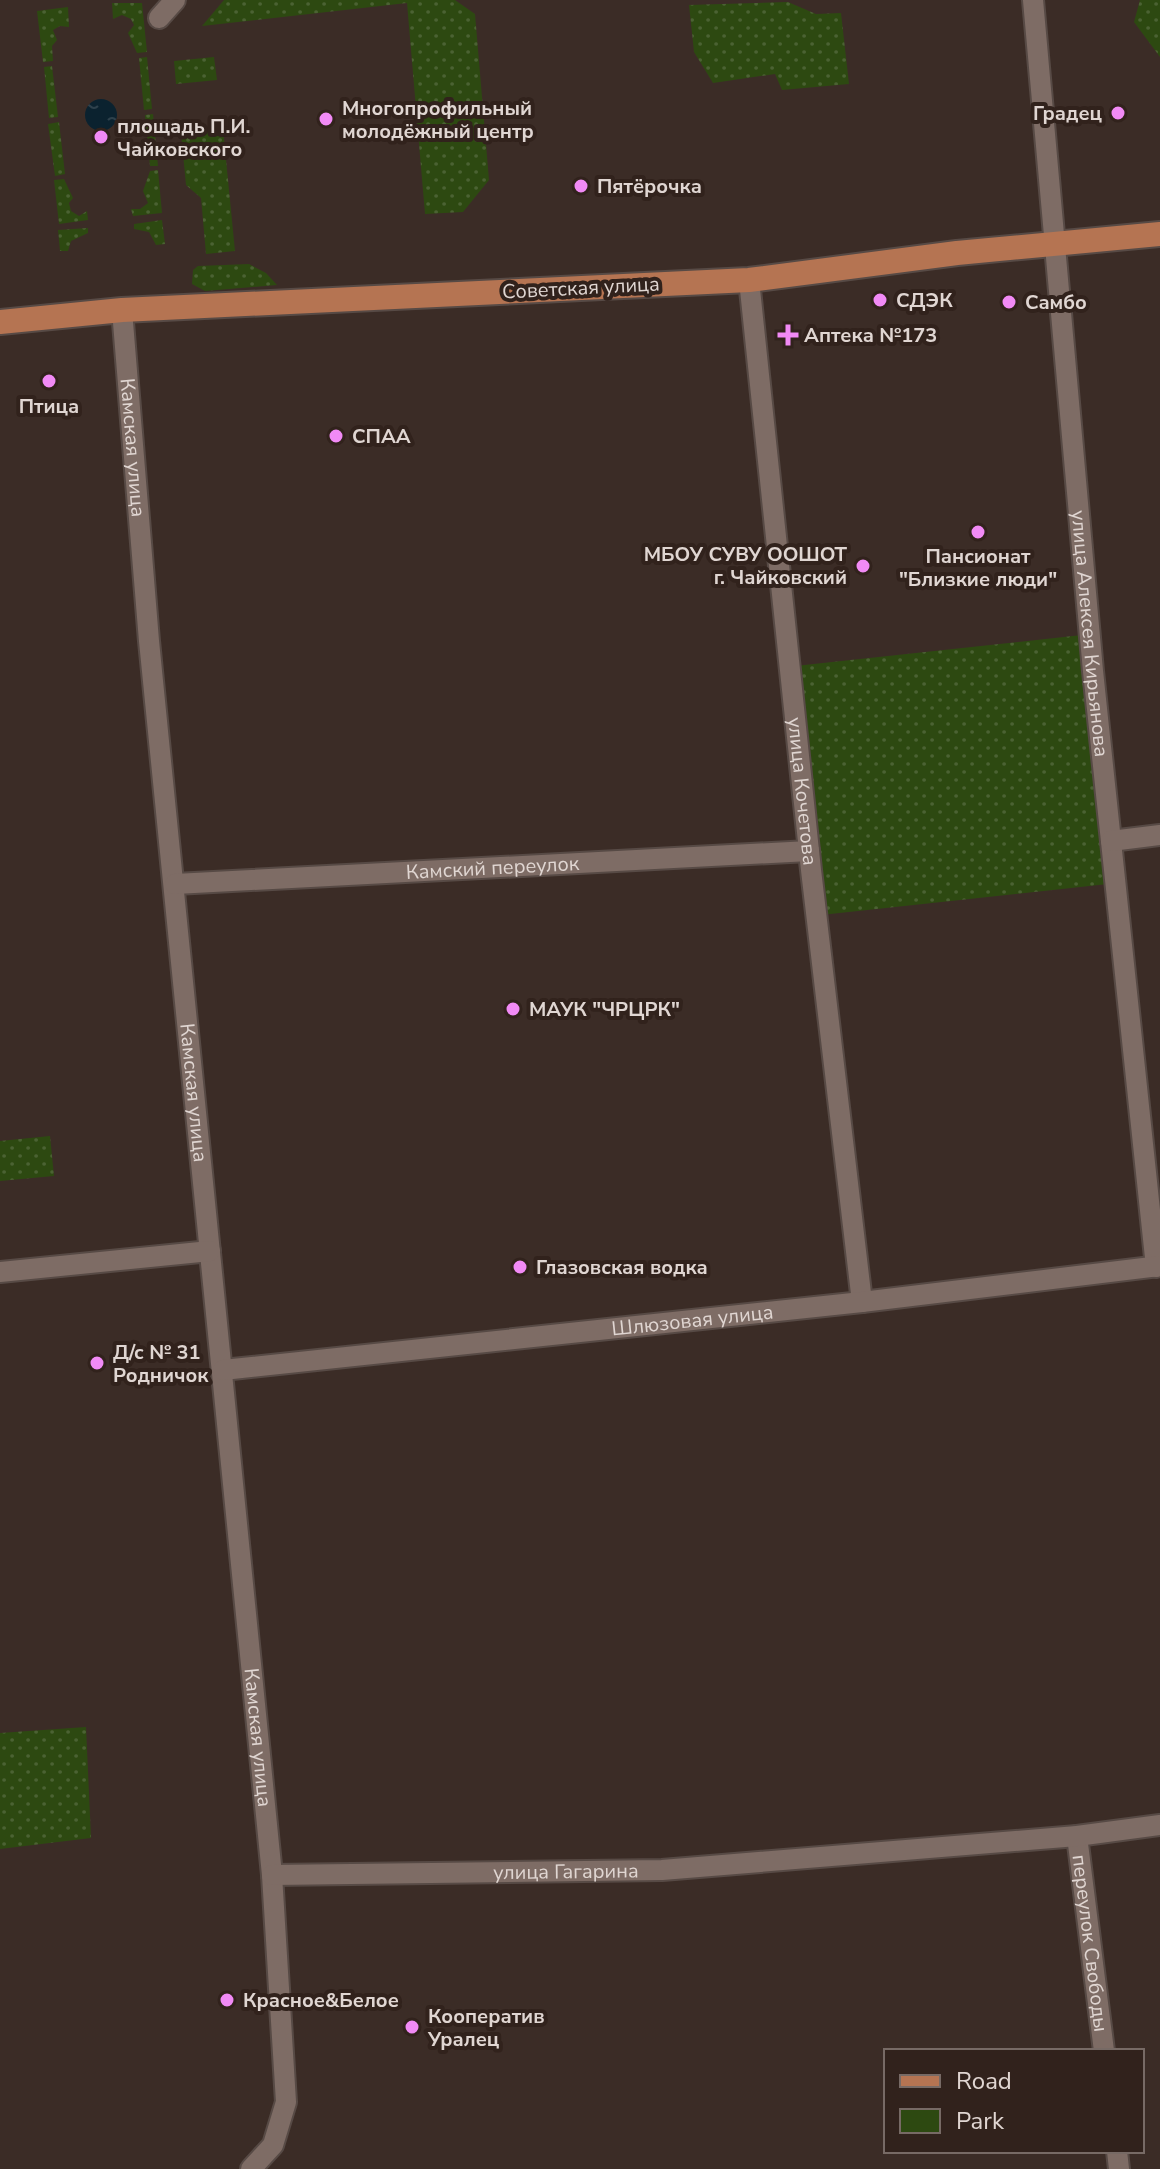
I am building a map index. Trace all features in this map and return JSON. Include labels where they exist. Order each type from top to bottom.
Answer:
[{"type":"main road","name":"Советская улица","points":[[0,322],[122,310],[749,280],[957,253],[1160,234]]},
{"type":"street","points":[[159,18],[175,0]]},
{"type":"street","name":"улица Алексея Кирьянова","points":[[1033,0],[1111,841],[1158,1267]]},
{"type":"street","name":"улица Кочетова","points":[[749,280],[809,851],[862,1302]]},
{"type":"street","name":"Камская улица","points":[[122,310],[149,641],[272,1875]]},
{"type":"street","points":[[1111,841],[1160,835]]},
{"type":"street","name":"Камский переулок","points":[[175,884],[809,851]]},
{"type":"street","points":[[0,1272],[210,1251]]},
{"type":"street","name":"Шлюзовая улица","points":[[223,1370],[1158,1267]]},
{"type":"street","name":"улица Гагарина","points":[[272,1875],[662,1870],[1077,1836],[1160,1825]]},
{"type":"street","name":"переулок Свободы","points":[[1077,1836],[1104,2049]]},
{"type":"street","points":[[251,2169],[273,2145],[286,2102],[272,1875]]},
{"type":"green space","points":[[224,0],[455,0],[475,14],[489,180],[463,212],[425,214],[407,3],[202,26]]},
{"type":"green space","points":[[1140,0],[1160,0],[1160,57],[1134,22]]},
{"type":"green space","points":[[788,2],[816,14],[841,13],[849,84],[782,90],[775,74],[713,83],[694,52],[689,5]]},
{"type":"green space","points":[[112,3],[142,3],[147,52],[137,53],[128,33],[134,25],[131,19],[122,15],[113,19]]},
{"type":"green space","points":[[68,7],[69,27],[60,26],[53,30],[57,40],[52,46],[53,61],[43,62],[37,11]]},
{"type":"green space","points":[[147,57],[152,109],[144,110],[139,58]]},
{"type":"green space","points":[[214,57],[217,80],[176,84],[174,61]]},
{"type":"green space","points":[[52,66],[58,117],[49,118],[44,67]]},
{"type":"green space","points":[[153,114],[158,166],[150,166],[145,115]]},
{"type":"green space","points":[[59,122],[65,174],[55,176],[48,124]]},
{"type":"green space","points":[[223,129],[235,251],[206,254],[201,198],[186,185],[181,133]]},
{"type":"green space","points":[[158,170],[162,213],[133,216],[131,209],[140,209],[148,203],[143,191],[150,171]]},
{"type":"green space","points":[[64,179],[73,198],[69,203],[71,211],[79,216],[87,211],[88,220],[59,224],[54,180]]},
{"type":"green space","points":[[162,220],[165,244],[156,245],[149,232],[134,229],[134,224]]},
{"type":"green space","points":[[88,228],[88,233],[71,241],[68,251],[60,251],[58,230]]},
{"type":"green space","points":[[249,264],[266,273],[277,285],[205,291],[192,284],[193,270],[198,266]]},
{"type":"green space","points":[[1082,635],[1108,884],[821,915],[795,666]]},
{"type":"green space","points":[[50,1136],[54,1176],[0,1181],[0,1141]]},
{"type":"green space","points":[[86,1727],[91,1838],[0,1849],[0,1733]]},
{"type":"water","points":[[101,99],[113,103],[117,115],[113,127],[101,131],[89,127],[85,115],[89,103]]},
{"type":"place","name":"Градец","points":[[1118,113]]},
{"type":"place","name":"Многопрофильный молодёжный центр","points":[[326,119]]},
{"type":"place","name":"площадь П.И. Чайковского","points":[[101,137]]},
{"type":"place","name":"Пятёрочка","points":[[581,186]]},
{"type":"place","name":"СДЭК","points":[[880,300]]},
{"type":"place","name":"Самбо","points":[[1009,302]]},
{"type":"place","name":"Аптека №173","points":[[788,335]]},
{"type":"place","name":"Птица","points":[[49,381]]},
{"type":"place","name":"СПАА","points":[[336,436]]},
{"type":"place","name":"Пансионат \"Близкие люди\"","points":[[978,532]]},
{"type":"place","name":"МБОУ СУВУ ООШОТ г. Чайковский","points":[[863,566]]},
{"type":"place","name":"МАУК \"ЧРЦРК\"","points":[[513,1009]]},
{"type":"place","name":"Глазовская водка","points":[[520,1267]]},
{"type":"place","name":"Д/с № 31 Родничок","points":[[97,1363]]},
{"type":"place","name":"Красное&Белое","points":[[227,2000]]},
{"type":"place","name":"Кооператив Уралец","points":[[412,2027]]}]
